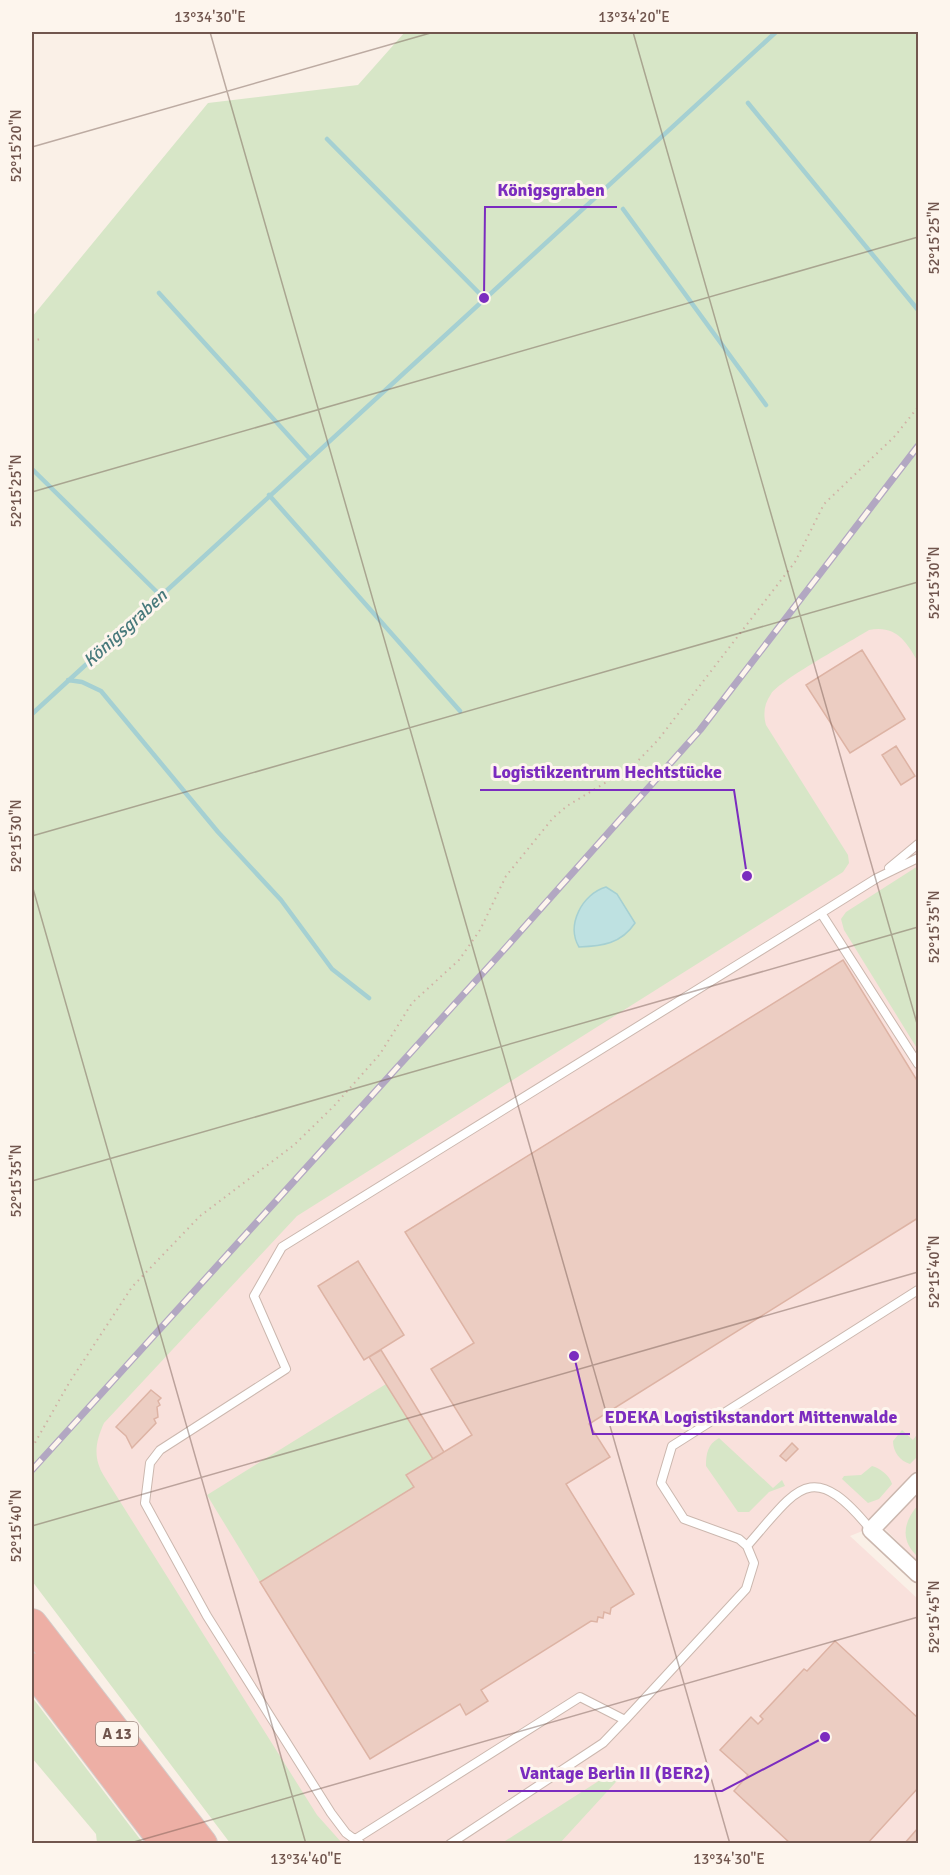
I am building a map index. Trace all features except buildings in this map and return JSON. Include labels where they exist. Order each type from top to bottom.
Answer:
[{"type":"highway","name":"A 13","points":[[32,1624],[202,1844]]},
{"type":"highway","name":"A 13","points":[[32,1668],[166,1844]]},
{"type":"street","points":[[918,1481],[872,1530],[918,1574]]},
{"type":"lane","points":[[878,878],[918,844]]},
{"type":"lane","points":[[625,1720],[580,1697],[358,1842],[331,1813],[207,1616],[145,1503],[150,1463],[160,1450],[286,1369],[254,1296],[282,1246],[878,878],[918,858]]},
{"type":"lane","points":[[821,913],[918,1064]]},
{"type":"lane","points":[[450,1844],[603,1743],[746,1589],[754,1563],[747,1546],[739,1539],[684,1519],[661,1483],[672,1446],[918,1290]]},
{"type":"lane","points":[[747,1546],[796,1493],[807,1487],[820,1487],[832,1492],[854,1509],[872,1530]]},
{"type":"path","points":[[32,342],[42,338]]},
{"type":"path","points":[[32,1448],[69,1383],[132,1287],[200,1216],[294,1145],[380,1054],[412,1003],[459,960],[480,930],[506,876],[531,842],[567,806],[633,766],[658,740],[795,562],[824,504],[895,436],[918,407]]},
{"type":"shaded area","points":[[918,475],[918,1562],[880,1524],[850,1536],[918,1599],[918,1843],[329,1843],[38,1480]]},
{"type":"green space","points":[[405,32],[918,32],[918,662],[904,641],[893,632],[869,630],[787,680],[771,694],[767,702],[764,713],[766,725],[848,855],[849,863],[843,872],[297,1216],[104,1423],[96,1450],[100,1469],[317,1815],[342,1843],[230,1843],[32,1581],[32,317],[208,103],[358,85]]},
{"type":"green space","points":[[918,866],[918,1050],[844,930],[841,919],[846,912]]},
{"type":"green space","points":[[386,1384],[433,1459],[407,1475],[414,1487],[260,1582],[207,1495]]},
{"type":"green space","points":[[902,1430],[913,1440],[918,1433],[918,1456],[910,1464],[898,1456],[893,1445],[893,1441]]},
{"type":"green space","points":[[719,1438],[773,1488],[782,1480],[785,1486],[769,1492],[749,1512],[738,1512],[706,1466],[708,1449]]},
{"type":"green space","points":[[872,1466],[884,1473],[892,1484],[879,1499],[868,1503],[842,1479],[844,1476],[861,1475]]},
{"type":"green space","points":[[918,1505],[918,1557],[908,1545],[906,1531],[909,1518]]},
{"type":"green space","points":[[32,1697],[143,1843],[97,1843],[96,1834],[32,1758]]},
{"type":"green space","points":[[622,1766],[626,1771],[560,1843],[502,1843]]},
{"type":"water","points":[[606,887],[617,894],[635,923],[617,940],[595,946],[579,947],[574,929],[579,911],[590,896]]},
{"type":"waterway","name":"Königsgraben","points":[[32,714],[776,32]]},
{"type":"waterway","points":[[748,103],[918,310]]},
{"type":"waterway","points":[[327,139],[484,298]]},
{"type":"waterway","points":[[623,209],[766,405]]},
{"type":"waterway","points":[[159,293],[309,458]]},
{"type":"waterway","points":[[32,469],[160,595]]},
{"type":"waterway","points":[[269,495],[460,711]]},
{"type":"waterway","points":[[68,680],[82,682],[101,691],[218,832],[281,900],[332,969],[369,998]]},
{"type":"railway","points":[[32,1470],[700,730],[918,446]]},
{"type":"place","name":"Königsgraben","points":[[484,298]]},
{"type":"place","name":"Logistikzentrum Hechtstücke","points":[[747,876]]},
{"type":"place","name":"EDEKA Logistikstandort Mittenwalde","points":[[574,1356]]},
{"type":"place","name":"Vantage Berlin II (BER2)","points":[[825,1737]]}]
